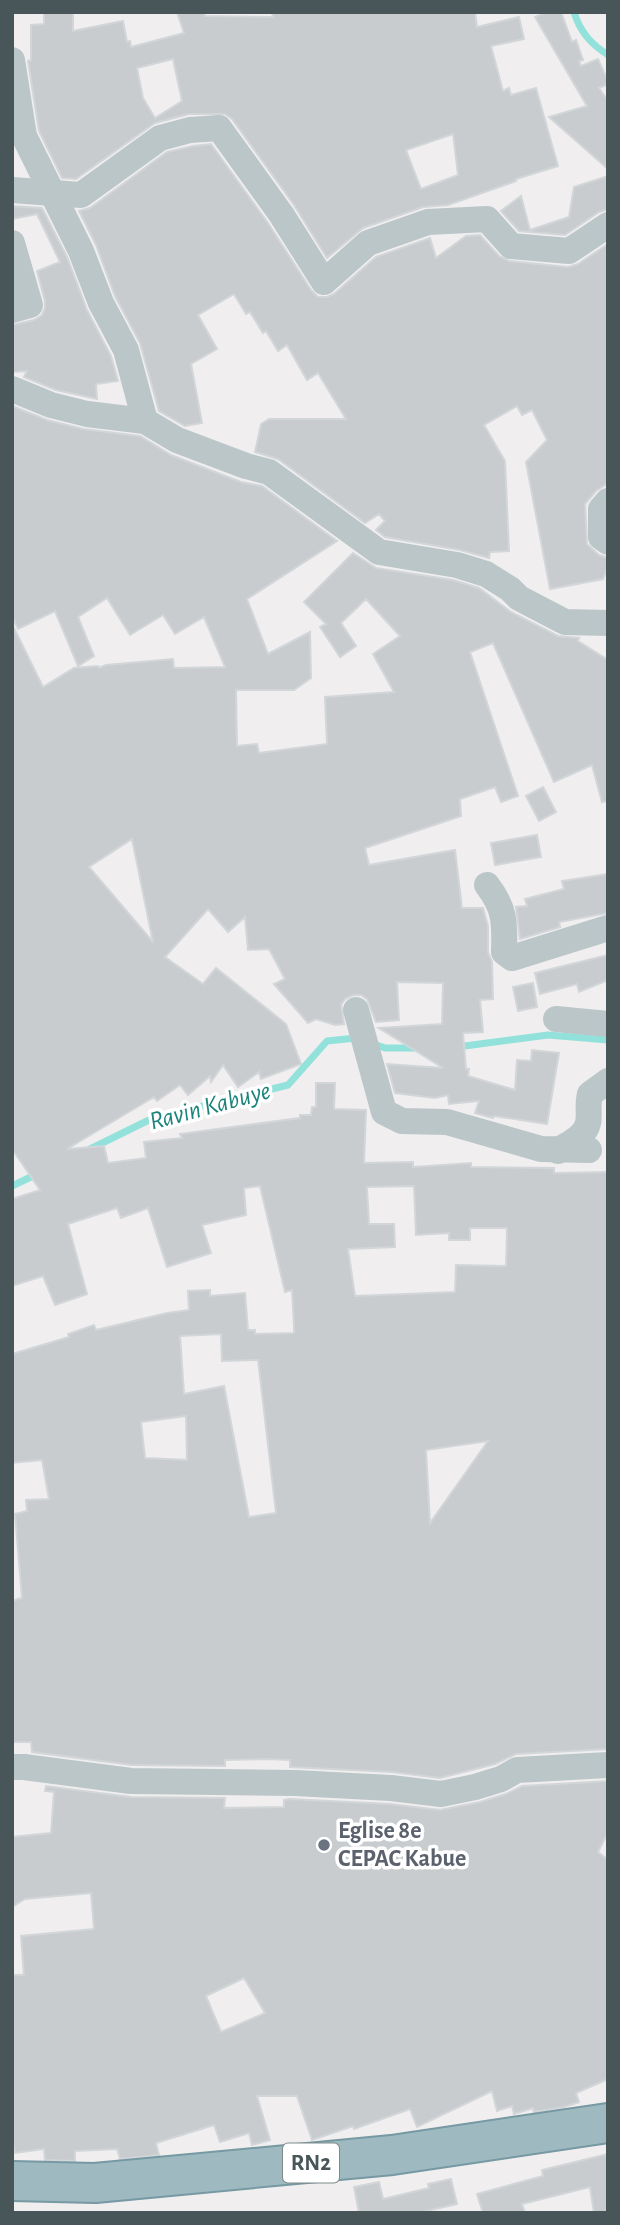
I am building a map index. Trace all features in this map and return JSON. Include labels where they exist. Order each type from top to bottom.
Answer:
[{"type":"highway","name":"RN2","points":[[12,2181],[95,2182],[392,2155],[608,2123]]},
{"type":"street","points":[[12,60],[24,136],[126,350],[145,421]]},
{"type":"street","points":[[12,190],[81,195],[160,138],[190,130],[219,128],[281,214],[324,282],[368,243],[428,222],[487,219],[511,246],[569,251],[608,225]]},
{"type":"street","points":[[12,243],[30,305],[12,310]]},
{"type":"street","points":[[12,389],[51,405],[87,414],[145,421],[177,440],[246,466],[270,472],[379,552],[457,565],[486,574],[519,598],[565,622],[608,623]]},
{"type":"street","points":[[608,501],[601,509],[601,537],[608,542]]},
{"type":"street","points":[[487,885],[497,898],[505,922],[504,952],[512,958],[608,928]]},
{"type":"street","points":[[356,1010],[384,1112],[402,1121],[447,1122],[491,1136],[558,1151],[589,1150]]},
{"type":"street","points":[[556,1019],[608,1024]]},
{"type":"street","points":[[558,1151],[584,1133],[590,1120],[586,1109],[590,1094],[608,1081]]},
{"type":"street","points":[[12,1767],[131,1781],[295,1783],[391,1788],[441,1794],[501,1779],[517,1770],[608,1765]]},
{"type":"building","points":[[44,12],[73,12],[73,31],[123,21],[127,42],[130,41],[131,47],[184,33],[177,12],[204,12],[205,16],[273,17],[272,12],[475,12],[477,27],[519,17],[524,39],[491,46],[503,91],[509,88],[511,95],[536,88],[558,166],[448,205],[423,207],[363,228],[327,258],[294,205],[232,119],[225,114],[189,114],[155,123],[76,179],[62,178],[39,131],[28,61],[31,60],[31,25],[44,24]],"holes":[[[173,59],[182,101],[155,118],[143,98],[137,68]],[[453,134],[458,175],[421,189],[406,150]]]},
{"type":"building","points":[[547,12],[561,12],[572,42],[576,40],[583,60],[579,61],[581,66],[598,59],[608,81],[608,84],[599,88],[608,101],[608,169],[549,117],[587,106],[535,17]]},
{"type":"building","points":[[211,144],[318,297],[334,294],[376,257],[430,238],[436,258],[466,236],[480,235],[499,256],[509,261],[568,267],[578,264],[608,244],[608,483],[596,491],[585,504],[587,544],[599,555],[608,558],[603,579],[550,589],[526,462],[547,440],[532,410],[522,415],[517,406],[484,425],[505,461],[509,551],[490,552],[489,558],[460,550],[385,537],[376,530],[385,521],[379,514],[365,523],[278,459],[255,452],[261,424],[269,419],[346,419],[318,373],[307,380],[287,345],[278,351],[250,312],[246,314],[234,294],[198,315],[217,349],[191,364],[202,423],[185,426],[159,411],[140,343],[115,296],[96,245],[79,211],[90,208],[167,152]]},
{"type":"building","points":[[608,176],[608,209],[565,235],[519,231],[501,211],[521,196],[530,230],[569,217],[574,187]]},
{"type":"building","points":[[12,206],[42,208],[67,257],[87,310],[111,356],[118,381],[96,384],[97,399],[56,390],[24,377],[27,371],[12,372],[12,325],[34,320],[42,315],[45,301],[37,271],[60,262],[37,214],[12,219]]},
{"type":"building","points":[[12,406],[47,420],[83,429],[140,436],[171,455],[241,482],[262,486],[337,541],[247,599],[268,654],[310,632],[311,678],[294,690],[236,690],[237,746],[257,744],[259,753],[327,744],[325,697],[394,692],[373,654],[400,636],[366,599],[341,623],[356,646],[340,657],[320,627],[326,624],[304,602],[353,553],[376,568],[453,580],[479,588],[511,612],[558,636],[579,638],[578,641],[608,660],[608,801],[602,802],[592,765],[554,782],[493,643],[470,652],[518,796],[501,802],[495,787],[460,799],[461,816],[365,848],[369,865],[455,850],[462,908],[483,908],[488,926],[488,952],[492,962],[493,999],[480,1000],[483,1032],[463,1033],[468,1076],[515,1090],[517,1060],[531,1061],[532,1050],[559,1053],[547,1124],[493,1118],[475,1113],[479,1101],[449,1104],[448,1095],[435,1098],[395,1093],[387,1064],[443,1068],[379,1028],[442,1024],[443,983],[397,982],[399,1020],[376,1022],[367,999],[361,995],[353,995],[341,1005],[344,1024],[335,1025],[316,1019],[308,1023],[274,984],[285,979],[269,949],[248,950],[245,917],[228,932],[208,909],[165,957],[203,984],[216,968],[286,1024],[301,1064],[261,1079],[259,1072],[238,1087],[223,1065],[211,1082],[210,1076],[188,1095],[180,1085],[157,1101],[154,1097],[67,1149],[104,1146],[108,1163],[146,1158],[144,1142],[182,1138],[180,1134],[311,1115],[312,1107],[316,1107],[316,1083],[335,1083],[334,1109],[366,1110],[364,1163],[413,1162],[413,1167],[471,1163],[471,1167],[554,1168],[554,1173],[608,1172],[608,1749],[516,1754],[495,1764],[440,1778],[392,1772],[290,1767],[290,1760],[268,1759],[225,1760],[225,1766],[132,1765],[32,1752],[31,1742],[12,1742],[12,1601],[22,1598],[15,1514],[27,1511],[26,1500],[49,1499],[42,1460],[12,1463],[12,1354],[69,1337],[68,1334],[94,1325],[96,1330],[189,1310],[188,1291],[210,1290],[210,1296],[245,1293],[248,1330],[255,1330],[255,1334],[294,1333],[294,1327],[292,1290],[285,1292],[260,1186],[244,1188],[246,1215],[202,1225],[211,1253],[167,1267],[148,1208],[121,1218],[117,1208],[68,1224],[87,1294],[55,1305],[43,1276],[12,1286],[12,1199],[40,1190],[12,1149],[12,624],[43,687],[74,668],[99,668],[106,665],[173,659],[174,668],[225,667],[204,617],[175,634],[163,615],[130,635],[107,598],[78,617],[94,656],[78,666],[55,611],[18,629],[12,616]],"holes":[[[132,839],[153,942],[89,867]],[[414,1186],[416,1235],[449,1233],[449,1240],[470,1240],[470,1228],[507,1228],[506,1266],[456,1265],[455,1292],[355,1296],[348,1249],[395,1247],[394,1224],[369,1224],[367,1187]],[[221,1334],[222,1361],[258,1360],[276,1513],[249,1517],[224,1386],[184,1394],[180,1336]],[[186,1416],[187,1460],[145,1458],[141,1422]],[[488,1441],[430,1523],[426,1450]]]},
{"type":"building","points":[[543,787],[556,812],[539,821],[526,796]]},
{"type":"building","points":[[537,835],[541,857],[495,865],[491,843]]},
{"type":"building","points":[[608,874],[608,913],[559,922],[560,927],[520,939],[516,907],[527,906],[525,899],[564,889],[562,881]]},
{"type":"building","points":[[608,955],[608,980],[579,992],[577,984],[540,994],[535,973]]},
{"type":"building","points":[[533,983],[537,1007],[518,1011],[513,987]]},
{"type":"building","points":[[608,1781],[608,1832],[598,1852],[608,1860],[608,2079],[576,2093],[579,2102],[534,2112],[533,2108],[514,2114],[512,2106],[497,2111],[492,2091],[417,2127],[410,2109],[354,2129],[353,2126],[312,2140],[297,2096],[257,2096],[270,2140],[252,2145],[249,2133],[220,2142],[214,2125],[156,2143],[159,2155],[120,2159],[117,2149],[75,2151],[75,2161],[45,2160],[44,2149],[15,2153],[12,2135],[12,1975],[24,1975],[21,1936],[94,1929],[91,1893],[25,1899],[12,1907],[12,1837],[51,1833],[54,1792],[45,1791],[46,1786],[131,1797],[225,1798],[224,1808],[284,1807],[284,1800],[289,1799],[390,1804],[440,1810],[480,1802],[522,1786]],"holes":[[[244,1978],[265,2013],[221,2032],[206,1996]]]},
{"type":"building","points":[[608,2154],[608,2213],[594,2213],[590,2187],[522,2204],[525,2213],[483,2213],[477,2194],[543,2176],[542,2170]]},
{"type":"building","points":[[451,2179],[457,2204],[418,2213],[359,2213],[354,2187],[379,2182],[383,2199],[429,2188],[428,2184]]},
{"type":"waterway","points":[[574,12],[587,37],[608,55]]},
{"type":"waterway","name":"Ravin Kabuye","points":[[457,1047],[548,1035],[608,1040]]},
{"type":"waterway","name":"Ravin Kabuye","points":[[86,1151],[151,1119],[288,1085],[327,1041],[356,1038]]},
{"type":"waterway","name":"Ravin Kabuye","points":[[371,1043],[385,1048],[421,1048]]},
{"type":"waterway","name":"Ravin Kabuye","points":[[12,1186],[37,1174]]},
{"type":"place","name":"Eglise 8e CEPAC Kabue","points":[[324,1845]]}]
